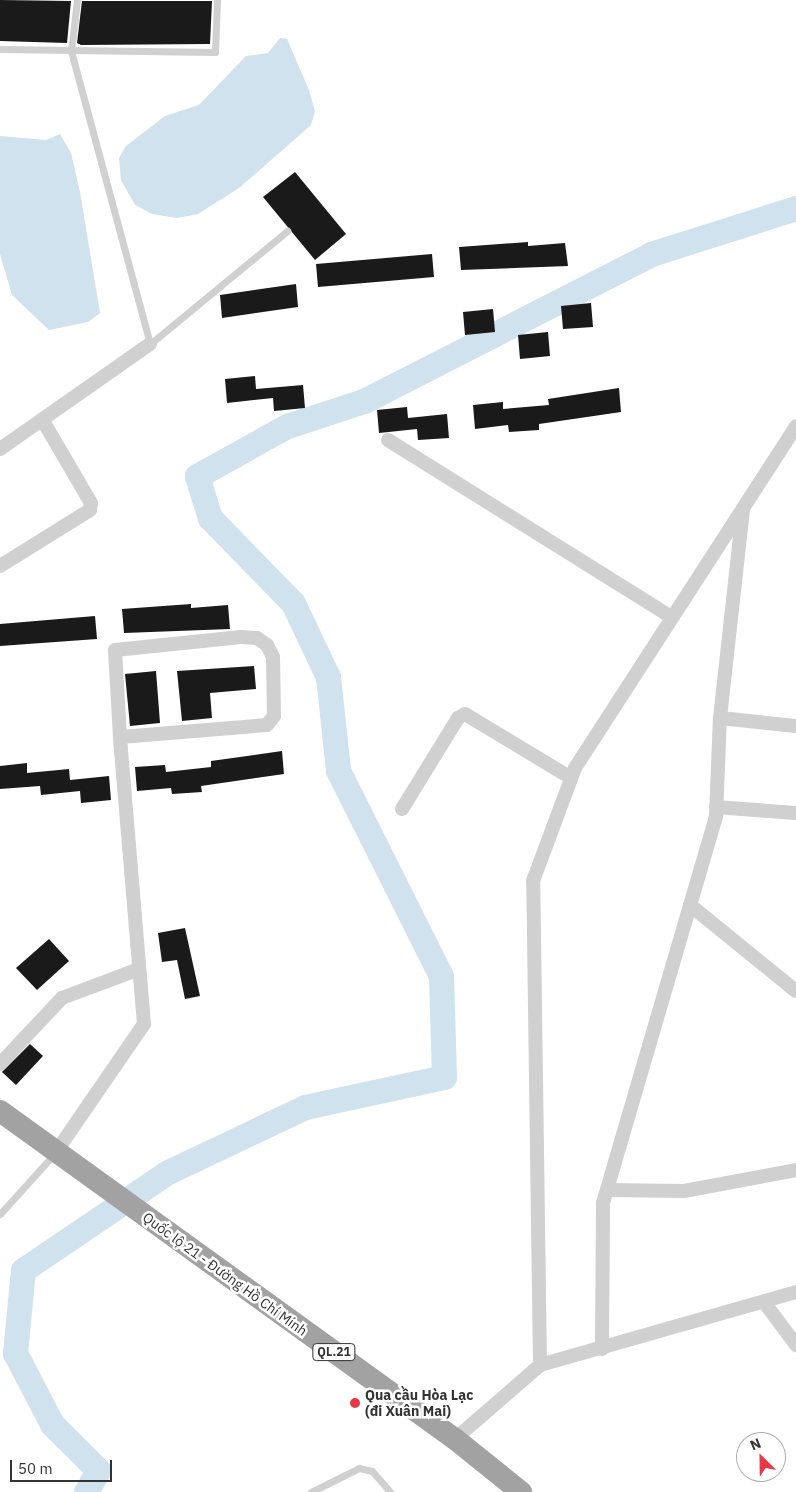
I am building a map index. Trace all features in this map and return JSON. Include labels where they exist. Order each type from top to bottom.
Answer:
[{"type":"highway","name":"Quốc lộ 21 - Đường Hồ Chí Minh","points":[[0,1111],[455,1439],[521,1492]]},
{"type":"street","points":[[0,450],[150,344]]},
{"type":"street","points":[[0,566],[90,510],[91,503],[43,421]]},
{"type":"street","points":[[540,1365],[532,881],[571,778],[670,616],[796,426]]},
{"type":"street","points":[[388,440],[670,616]]},
{"type":"street","points":[[602,1349],[607,1190],[690,905],[716,807],[720,718],[744,505]]},
{"type":"street","points":[[56,1152],[144,1024],[120,737],[115,650],[241,637],[257,638],[267,645],[273,656],[274,716],[267,725],[120,737]]},
{"type":"street","points":[[402,809],[458,718],[465,714],[571,778]]},
{"type":"street","points":[[720,718],[796,726]]},
{"type":"street","points":[[716,807],[796,813]]},
{"type":"street","points":[[690,905],[796,991]]},
{"type":"street","points":[[0,1064],[62,998],[139,968]]},
{"type":"street","points":[[607,1190],[684,1191],[796,1170]]},
{"type":"street","points":[[455,1439],[540,1365],[602,1349],[796,1292]]},
{"type":"street","points":[[764,1302],[796,1345]]},
{"type":"lane","points":[[77,0],[71,52],[150,344],[287,231]]},
{"type":"lane","points":[[0,50],[215,52],[217,0]]},
{"type":"lane","points":[[0,1214],[56,1152]]},
{"type":"lane","points":[[311,1492],[359,1468],[372,1471],[390,1492]]},
{"type":"water","points":[[280,38],[287,39],[309,90],[315,111],[311,125],[239,188],[198,214],[177,218],[152,214],[135,205],[121,180],[119,158],[126,146],[165,116],[199,105],[246,56],[268,53]]},
{"type":"water","points":[[60,134],[71,153],[80,192],[100,313],[88,322],[49,330],[12,295],[0,254],[0,136],[46,140]]},
{"type":"building","points":[[0,0],[71,1],[67,43],[0,41]]},
{"type":"building","points":[[82,1],[212,1],[210,44],[81,45],[77,43]]},
{"type":"building","points":[[295,172],[346,234],[315,260],[263,197]]},
{"type":"building","points":[[528,242],[528,246],[565,243],[568,266],[461,270],[459,247]]},
{"type":"building","points":[[432,254],[434,277],[318,287],[316,264]]},
{"type":"building","points":[[296,284],[298,307],[222,318],[220,295]]},
{"type":"building","points":[[591,303],[593,327],[563,329],[561,306]]},
{"type":"building","points":[[493,309],[495,332],[465,335],[463,312]]},
{"type":"building","points":[[548,332],[550,356],[520,359],[518,335]]},
{"type":"building","points":[[255,376],[256,389],[303,385],[305,408],[274,411],[273,398],[227,403],[225,379]]},
{"type":"building","points":[[619,388],[621,412],[539,424],[539,430],[509,432],[508,425],[475,429],[473,405],[503,402],[503,409],[549,405],[548,399]]},
{"type":"building","points":[[407,407],[408,418],[447,414],[449,438],[418,440],[417,429],[379,433],[377,410]]},
{"type":"building","points":[[191,604],[191,608],[228,605],[230,629],[124,633],[122,609]]},
{"type":"building","points":[[95,616],[97,639],[0,646],[0,624]]},
{"type":"building","points":[[254,666],[256,689],[210,693],[212,718],[182,721],[177,671]]},
{"type":"building","points":[[156,671],[160,723],[130,726],[125,674]]},
{"type":"building","points":[[282,751],[284,774],[201,786],[202,792],[172,794],[171,788],[137,791],[135,767],[165,765],[166,772],[211,767],[211,761]]},
{"type":"building","points":[[27,763],[27,773],[69,769],[70,780],[109,776],[111,800],[81,803],[80,791],[41,795],[40,786],[0,789],[0,766]]},
{"type":"building","points":[[185,928],[200,996],[185,999],[177,960],[162,962],[158,933]]},
{"type":"building","points":[[49,939],[69,961],[37,990],[16,968]]},
{"type":"building","points":[[30,1044],[43,1056],[16,1085],[2,1072]]},
{"type":"waterway","points":[[86,1492],[98,1470],[52,1424],[15,1353],[23,1270],[166,1173],[305,1107],[444,1077],[441,976],[338,770],[328,677],[293,603],[210,518],[197,476],[287,426],[364,401],[651,254],[796,208]]},
{"type":"place","name":"Qua cầu Hòa Lạc (đi Xuân Mai)","points":[[355,1403]]}]
